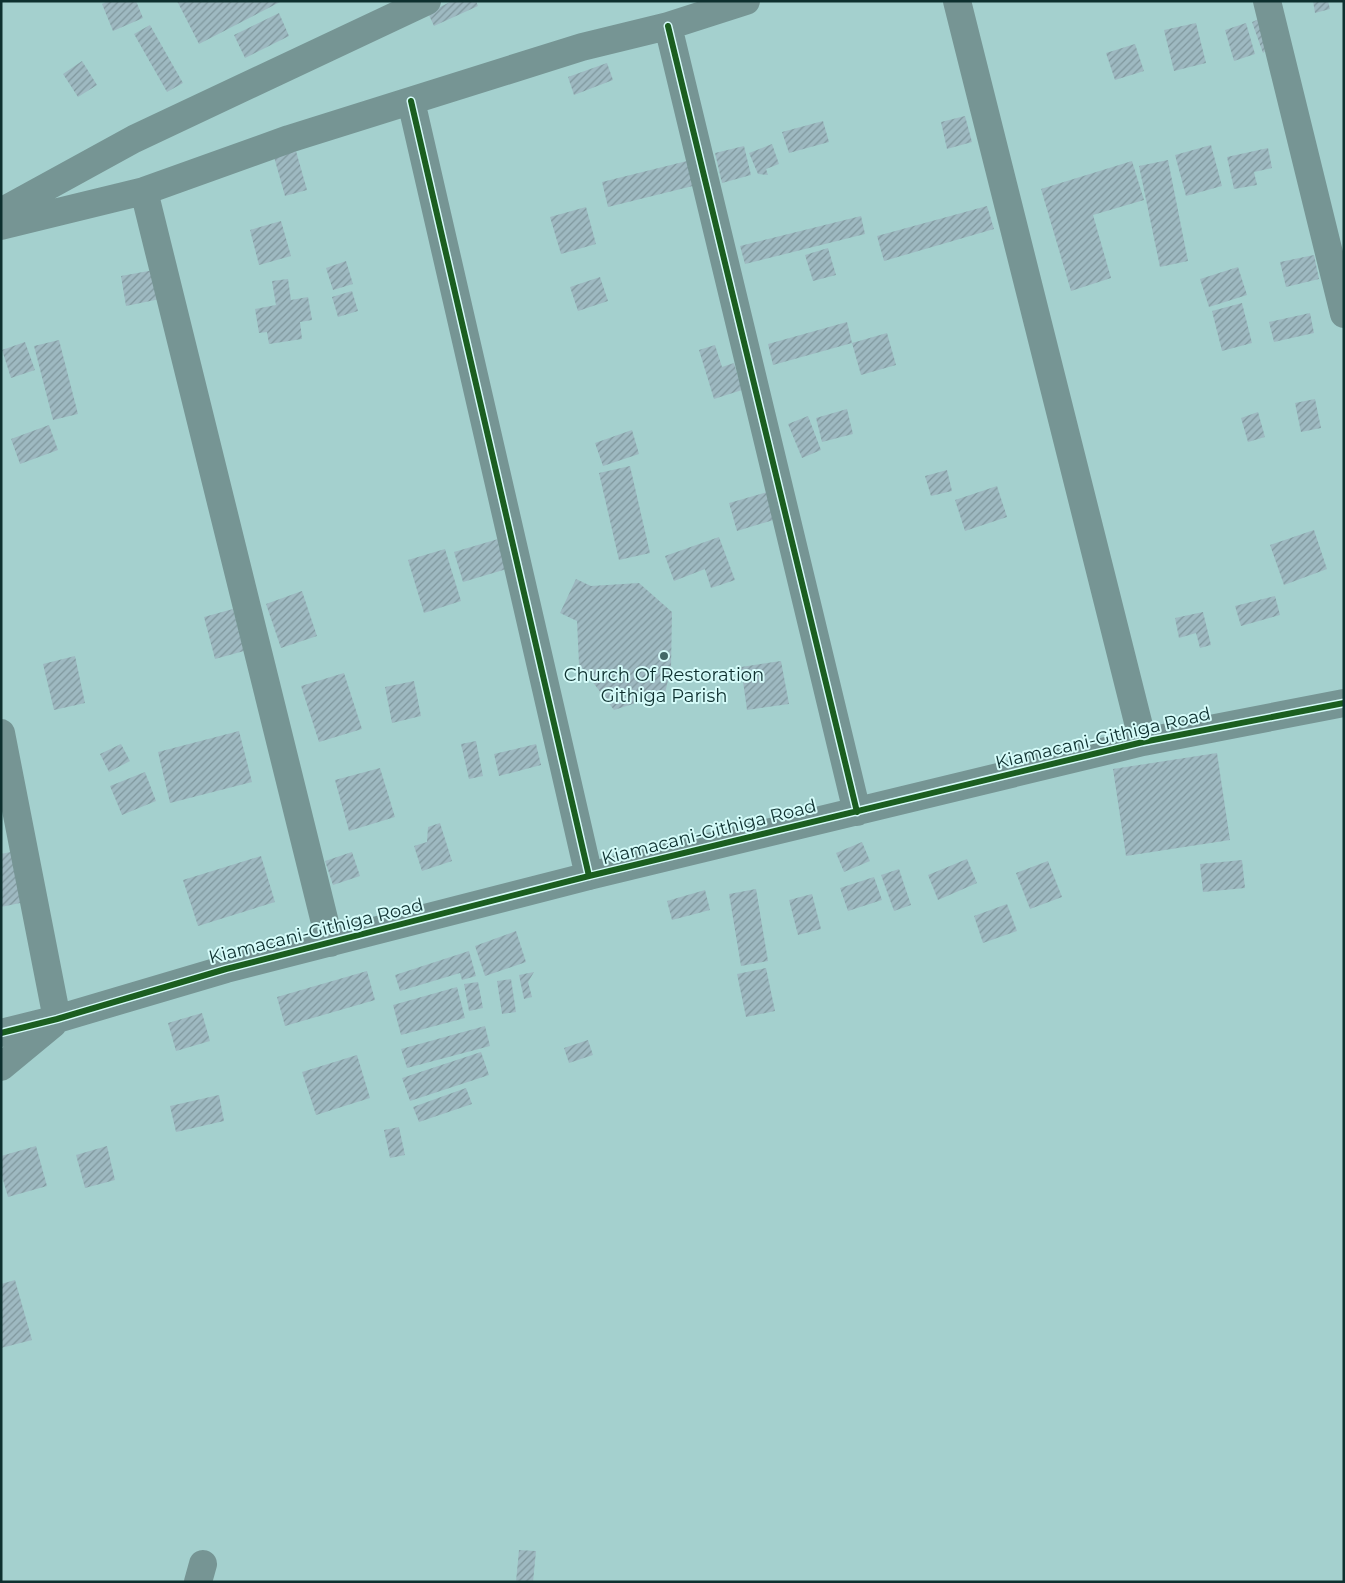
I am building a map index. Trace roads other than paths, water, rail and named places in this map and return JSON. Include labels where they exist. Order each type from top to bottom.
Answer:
[{"type":"street","points":[[1,212],[134,139],[427,1]]},
{"type":"street","points":[[1,226],[144,191],[289,139],[582,47],[668,26],[746,1]]},
{"type":"street","points":[[957,1],[1143,742]]},
{"type":"street","points":[[1267,1],[1344,314]]},
{"type":"street","points":[[668,26],[857,812]]},
{"type":"street","points":[[411,101],[590,876]]},
{"type":"street","points":[[144,191],[330,943]]},
{"type":"street","name":"Kiamacani-Githiga Road","points":[[1,1067],[58,1019],[226,969],[590,876],[1143,742],[1344,703]]},
{"type":"street","points":[[1,733],[58,1019],[1,1033]]},
{"type":"place","name":"Church Of Restoration Githiga Parish","points":[[664,656]]}]
